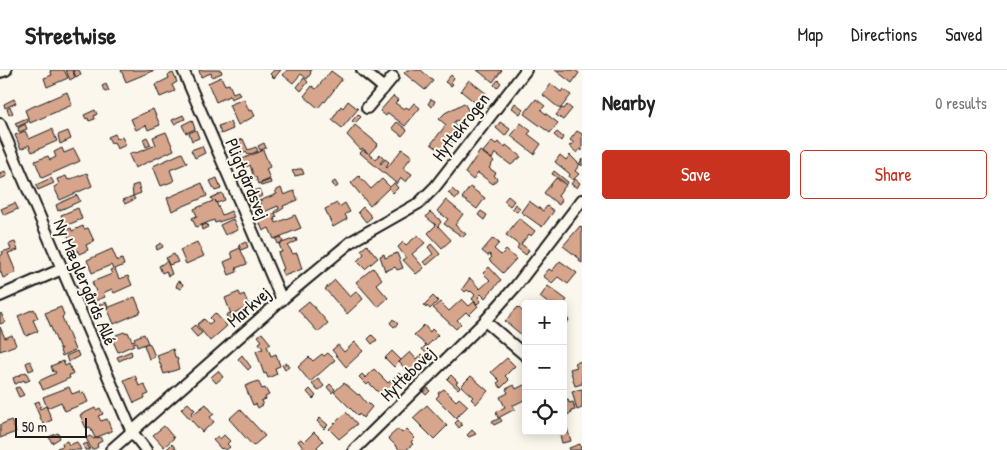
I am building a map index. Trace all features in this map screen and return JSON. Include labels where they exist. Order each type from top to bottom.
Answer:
[{"type":"street","points":[[0,72],[6,70]]},
{"type":"street","name":"Pligtgårdsvej","points":[[183,70],[282,300]]},
{"type":"street","points":[[362,70],[384,88]]},
{"type":"street","name":"Hyttekrogen","points":[[419,203],[435,187],[526,70]]},
{"type":"street","points":[[367,108],[393,77]]},
{"type":"street","name":"Ny Mæglergårds Allé","points":[[0,124],[132,432],[146,450]]},
{"type":"street","name":"Hyttebovej","points":[[354,450],[485,321],[516,286],[582,200]]},
{"type":"street","name":"Markvej","points":[[111,450],[352,241],[419,203]]},
{"type":"street","points":[[0,296],[62,270]]},
{"type":"street","points":[[485,321],[522,353]]},
{"type":"building","points":[[50,70],[64,70],[68,78],[47,87],[44,78],[52,75]]},
{"type":"building","points":[[66,70],[72,70],[75,77],[70,80]]},
{"type":"building","points":[[73,70],[79,70],[81,74],[76,77]]},
{"type":"building","points":[[121,70],[155,70],[126,82]]},
{"type":"building","points":[[199,70],[221,70],[222,73],[212,77],[211,73],[201,77]]},
{"type":"building","points":[[274,70],[281,70],[274,78],[270,74]]},
{"type":"building","points":[[287,70],[312,70],[307,79],[301,74],[293,83],[283,75]]},
{"type":"building","points":[[407,70],[421,70],[433,81],[425,90],[404,73]]},
{"type":"building","points":[[477,70],[502,70],[493,82]]},
{"type":"building","points":[[555,70],[575,70],[579,73],[572,83]]},
{"type":"building","points":[[331,71],[342,79],[325,102],[318,108],[304,96],[312,86],[316,89]]},
{"type":"building","points":[[173,73],[177,82],[172,85],[175,91],[160,97],[155,85],[169,78],[168,75]]},
{"type":"building","points":[[451,75],[454,78],[451,86],[445,82]]},
{"type":"building","points":[[221,77],[225,85],[229,84],[233,93],[238,91],[240,95],[231,99],[229,95],[216,102],[208,83]]},
{"type":"building","points":[[304,78],[308,82],[301,91],[297,87]]},
{"type":"building","points":[[469,80],[487,94],[478,105],[461,91]]},
{"type":"building","points":[[498,80],[501,83],[497,88],[494,85]]},
{"type":"building","points":[[106,84],[109,91],[105,92],[102,86]]},
{"type":"building","points":[[551,84],[561,92],[563,89],[571,95],[560,109],[543,95]]},
{"type":"building","points":[[67,92],[72,105],[30,123],[25,110]]},
{"type":"building","points":[[393,96],[398,100],[395,103],[404,109],[406,107],[409,109],[414,103],[420,108],[405,126],[388,113],[386,116],[380,111]]},
{"type":"building","points":[[14,99],[16,103],[5,108],[4,104]]},
{"type":"building","points":[[244,99],[249,111],[252,110],[255,116],[238,125],[229,105]]},
{"type":"building","points":[[431,99],[435,101],[432,107],[428,104]]},
{"type":"building","points":[[536,99],[545,106],[541,110],[558,123],[550,133],[524,114]]},
{"type":"building","points":[[348,101],[358,109],[342,128],[332,120],[341,106],[343,108]]},
{"type":"building","points":[[464,103],[471,115],[459,122],[455,121],[453,124],[456,126],[453,130],[459,135],[443,153],[431,144],[446,125],[439,119],[445,113]]},
{"type":"building","points":[[515,103],[523,109],[520,114],[512,108]]},
{"type":"building","points":[[567,105],[572,109],[563,120],[556,115]]},
{"type":"building","points":[[10,107],[13,113],[9,115],[7,109]]},
{"type":"building","points":[[153,109],[160,125],[148,130],[146,125],[136,130],[131,119]]},
{"type":"building","points":[[95,110],[97,114],[94,116],[95,119],[89,121],[88,118],[86,119],[84,115]]},
{"type":"building","points":[[358,114],[361,117],[355,123],[352,121]]},
{"type":"building","points":[[183,115],[185,119],[174,124],[172,120]]},
{"type":"building","points":[[27,118],[28,122],[17,127],[15,123]]},
{"type":"building","points":[[192,120],[195,129],[186,133],[182,125]]},
{"type":"building","points":[[230,122],[233,129],[221,134],[218,126]]},
{"type":"building","points":[[397,122],[407,130],[402,136],[392,128]]},
{"type":"building","points":[[500,122],[510,129],[505,136],[496,128]]},
{"type":"building","points":[[521,123],[531,131],[528,134],[541,144],[534,154],[511,136]]},
{"type":"building","points":[[25,124],[27,129],[19,132],[18,128]]},
{"type":"building","points":[[355,125],[378,144],[369,154],[376,159],[380,154],[384,158],[381,164],[385,159],[389,162],[387,168],[402,149],[412,156],[403,168],[412,174],[406,182],[401,178],[397,184],[360,153],[363,150],[368,153],[362,148],[361,150],[347,135]]},
{"type":"building","points":[[52,129],[57,141],[32,152],[29,145],[21,149],[15,135],[25,131],[29,139]]},
{"type":"building","points":[[196,130],[199,138],[192,141],[189,133]]},
{"type":"building","points":[[68,131],[71,139],[60,144],[58,135]]},
{"type":"building","points":[[577,131],[582,134],[582,151],[580,149],[577,153],[569,146],[574,143],[570,140]]},
{"type":"building","points":[[166,132],[174,150],[135,168],[129,155],[156,145],[153,137]]},
{"type":"building","points":[[557,132],[563,137],[561,141],[554,135]]},
{"type":"building","points":[[115,134],[117,139],[122,137],[126,145],[117,149],[114,142],[111,143],[108,137]]},
{"type":"building","points":[[147,137],[151,145],[146,147],[143,139]]},
{"type":"building","points":[[243,139],[248,150],[256,147],[258,151],[248,155],[246,152],[238,156],[231,144]]},
{"type":"building","points":[[492,141],[496,144],[498,142],[505,147],[506,145],[521,157],[511,165],[495,153],[492,159],[483,152]]},
{"type":"building","points":[[264,143],[266,148],[260,150],[258,146]]},
{"type":"building","points":[[202,146],[205,153],[195,158],[191,150]]},
{"type":"building","points":[[62,148],[64,153],[74,149],[80,161],[42,178],[35,161],[48,156],[50,160],[56,157],[54,152]]},
{"type":"building","points":[[263,150],[270,167],[266,169],[270,179],[258,184],[250,165],[244,168],[240,160]]},
{"type":"building","points":[[480,151],[494,161],[489,168],[496,173],[494,175],[497,179],[493,184],[478,173],[473,180],[465,173]]},
{"type":"building","points":[[182,153],[187,163],[170,170],[174,181],[161,186],[153,166]]},
{"type":"building","points":[[560,155],[566,160],[570,155],[579,164],[582,159],[582,166],[580,164],[575,171],[579,174],[573,180],[569,177],[570,174],[555,162]]},
{"type":"building","points":[[302,169],[304,174],[295,176],[292,171]]},
{"type":"building","points":[[5,171],[7,176],[0,179],[0,172]]},
{"type":"building","points":[[554,171],[568,182],[567,184],[552,174]]},
{"type":"building","points":[[87,173],[92,186],[60,200],[54,187],[59,184],[57,179],[66,176],[68,180]]},
{"type":"building","points":[[359,176],[371,189],[382,179],[390,187],[394,183],[398,188],[393,193],[389,188],[370,206],[351,183]]},
{"type":"building","points":[[51,178],[54,183],[38,190],[36,185]]},
{"type":"building","points":[[217,178],[221,189],[215,191],[210,181]]},
{"type":"building","points":[[556,178],[566,185],[558,196],[562,200],[559,205],[544,193]]},
{"type":"building","points":[[575,179],[580,183],[577,188],[571,184]]},
{"type":"building","points":[[270,180],[271,183],[261,186],[260,184]]},
{"type":"building","points":[[335,181],[338,186],[335,188],[332,183]]},
{"type":"building","points":[[202,183],[207,196],[172,211],[167,198]]},
{"type":"building","points":[[138,184],[141,193],[133,196],[132,186]]},
{"type":"building","points":[[470,187],[485,198],[477,209],[462,198]]},
{"type":"building","points":[[281,188],[284,195],[294,191],[298,200],[283,206],[284,208],[276,213],[275,211],[279,209],[278,206],[264,212],[259,201],[277,194],[275,191]]},
{"type":"building","points":[[259,189],[262,196],[251,201],[247,193]]},
{"type":"building","points":[[452,189],[459,195],[456,199],[448,193]]},
{"type":"building","points":[[222,193],[225,200],[217,203],[215,200],[222,215],[231,211],[234,217],[215,223],[214,220],[196,227],[192,218],[197,216],[194,209],[213,201],[211,198]]},
{"type":"building","points":[[77,195],[80,201],[58,211],[56,205]]},
{"type":"building","points":[[133,196],[135,199],[125,204],[123,200]]},
{"type":"building","points":[[508,196],[514,201],[510,206],[504,201]]},
{"type":"building","points":[[446,200],[463,214],[455,225],[466,234],[463,237],[444,224],[448,219],[437,211]]},
{"type":"building","points":[[529,201],[543,211],[547,206],[554,211],[542,227],[521,212]]},
{"type":"building","points":[[15,203],[18,209],[4,215],[1,209]]},
{"type":"building","points":[[337,203],[339,207],[345,203],[350,212],[345,214],[347,219],[333,227],[325,209]]},
{"type":"building","points":[[515,204],[520,208],[517,212],[512,209]]},
{"type":"building","points":[[363,207],[372,217],[366,222],[358,212]]},
{"type":"building","points":[[78,208],[82,219],[65,226],[61,215]]},
{"type":"building","points":[[481,211],[487,215],[484,220],[478,215]]},
{"type":"building","points":[[430,212],[439,219],[441,222],[438,226],[451,240],[442,248],[428,233],[436,225],[426,217]]},
{"type":"building","points":[[275,213],[277,217],[274,218],[276,223],[295,215],[301,228],[274,239],[269,228],[263,231],[259,221]]},
{"type":"building","points":[[519,218],[535,231],[531,236],[529,234],[521,244],[529,250],[526,255],[517,248],[519,245],[506,235]]},
{"type":"building","points":[[233,219],[238,230],[225,235],[220,225]]},
{"type":"building","points":[[207,224],[208,227],[202,230],[201,226]]},
{"type":"building","points":[[83,226],[84,229],[88,228],[94,241],[86,245],[88,250],[79,254],[77,250],[73,250],[66,230],[71,228],[72,231]]},
{"type":"building","points":[[580,226],[582,228],[582,263],[579,261],[580,259],[563,246]]},
{"type":"building","points":[[418,235],[425,243],[412,254],[424,268],[416,274],[403,260],[406,258],[398,247],[403,242],[406,245]]},
{"type":"building","points":[[281,237],[283,242],[278,244],[276,239]]},
{"type":"building","points":[[296,238],[297,241],[288,246],[293,254],[297,253],[302,269],[284,276],[281,270],[284,269],[278,253],[282,252],[279,244]]},
{"type":"building","points":[[493,238],[499,243],[494,249],[501,255],[506,250],[516,259],[503,273],[489,260],[492,257],[482,251]]},
{"type":"building","points":[[15,242],[18,250],[8,253],[16,272],[3,278],[0,270],[0,256],[3,254],[2,252],[11,249],[9,244]]},
{"type":"building","points":[[197,242],[204,256],[186,264],[180,250]]},
{"type":"building","points":[[246,242],[248,247],[241,250],[239,245]]},
{"type":"building","points":[[161,243],[163,247],[157,250],[156,246]]},
{"type":"building","points":[[431,244],[440,254],[427,265],[423,262],[433,254],[428,247]]},
{"type":"building","points":[[367,245],[378,258],[365,269],[357,261],[364,254],[361,250]]},
{"type":"building","points":[[240,248],[247,264],[236,268],[237,272],[229,275],[224,262],[233,258],[231,252]]},
{"type":"building","points":[[112,249],[117,261],[122,259],[124,265],[115,269],[119,279],[128,276],[132,285],[114,293],[112,289],[103,293],[105,297],[95,301],[93,296],[97,294],[92,282],[112,274],[110,270],[113,269],[111,265],[92,273],[87,260]]},
{"type":"building","points":[[397,253],[403,268],[397,270],[395,267],[385,271],[380,256],[384,254],[385,258]]},
{"type":"building","points":[[174,254],[178,262],[169,265],[166,258]]},
{"type":"building","points":[[167,261],[172,274],[168,276],[166,271],[162,273],[159,266]]},
{"type":"building","points":[[560,261],[577,273],[568,284],[558,277],[552,283],[543,276],[549,269],[552,271]]},
{"type":"building","points":[[489,267],[501,280],[485,298],[481,294],[478,297],[481,301],[477,304],[472,299],[475,295],[471,291],[467,290],[465,292],[462,289],[470,278],[480,289],[490,280],[483,273]]},
{"type":"building","points":[[373,268],[382,279],[376,284],[388,298],[378,307],[356,282]]},
{"type":"building","points":[[335,280],[350,297],[357,291],[363,299],[347,314],[325,289]]},
{"type":"building","points":[[178,281],[183,284],[181,289],[176,287]]},
{"type":"building","points":[[548,286],[567,300],[544,300],[540,297]]},
{"type":"building","points":[[239,292],[241,296],[244,294],[249,307],[231,314],[225,298]]},
{"type":"building","points":[[433,296],[438,301],[430,309],[427,306],[426,308],[425,304]]},
{"type":"building","points":[[135,297],[141,312],[114,324],[107,308]]},
{"type":"building","points":[[462,299],[469,306],[474,302],[478,306],[469,315],[466,312],[457,320],[461,324],[456,329],[433,308],[440,302],[449,311]]},
{"type":"building","points":[[309,301],[328,323],[318,332],[298,310]]},
{"type":"building","points":[[106,302],[108,307],[98,311],[96,306]]},
{"type":"building","points":[[61,307],[64,315],[62,317],[75,350],[62,356],[60,351],[62,348],[60,349],[45,313]]},
{"type":"building","points":[[518,307],[522,311],[522,335],[505,321]]},
{"type":"building","points":[[34,309],[38,318],[33,320],[38,331],[26,336],[18,316]]},
{"type":"building","points":[[215,313],[227,326],[210,341],[197,325],[204,319],[209,324],[213,321],[210,318]]},
{"type":"building","points":[[230,313],[234,322],[230,323],[226,315]]},
{"type":"building","points":[[0,314],[5,322],[0,324]]},
{"type":"building","points":[[393,319],[398,324],[394,327],[390,323]]},
{"type":"building","points":[[195,325],[202,333],[197,337],[190,329]]},
{"type":"building","points":[[424,325],[430,332],[432,329],[438,335],[426,347],[432,353],[429,356],[422,349],[426,345],[414,335]]},
{"type":"building","points":[[0,327],[5,338],[12,335],[16,345],[0,351]]},
{"type":"building","points":[[124,332],[128,332],[132,341],[135,340],[134,338],[144,334],[148,343],[137,347],[136,342],[133,343],[134,345],[118,352],[112,339]]},
{"type":"building","points":[[262,333],[271,344],[267,346],[271,356],[276,354],[280,366],[275,368],[277,374],[268,378],[266,373],[264,374],[256,351],[263,349],[259,343],[262,341],[258,336]]},
{"type":"building","points":[[372,335],[377,340],[372,344],[368,339]]},
{"type":"building","points":[[355,342],[363,351],[346,367],[332,350],[338,345],[344,352]]},
{"type":"building","points":[[150,344],[155,357],[149,359],[144,345]]},
{"type":"building","points":[[173,349],[175,357],[178,359],[179,369],[164,374],[157,355]]},
{"type":"building","points":[[77,351],[79,356],[68,362],[66,356]]},
{"type":"building","points":[[131,351],[132,355],[119,361],[117,357]]},
{"type":"building","points":[[392,351],[401,360],[394,367],[385,358]]},
{"type":"building","points":[[410,352],[416,359],[421,354],[425,358],[410,374],[399,362]]},
{"type":"building","points":[[328,353],[335,360],[310,382],[298,367],[309,357],[313,361],[322,354],[324,356]]},
{"type":"building","points":[[242,355],[251,367],[248,370],[238,359]]},
{"type":"building","points":[[507,358],[515,366],[505,376],[509,380],[501,388],[497,383],[500,381],[491,372]]},
{"type":"building","points":[[30,361],[34,369],[29,371],[26,363]]},
{"type":"building","points":[[63,361],[65,366],[69,364],[73,374],[69,375],[70,378],[43,390],[39,381],[56,373],[55,371],[53,372],[51,366]]},
{"type":"building","points":[[582,361],[582,384],[575,386],[570,369],[577,367],[575,363]]},
{"type":"building","points":[[287,363],[289,367],[285,370],[282,365]]},
{"type":"building","points":[[374,369],[388,383],[399,373],[404,379],[385,399],[369,383],[367,385],[359,377],[362,374],[366,378]]},
{"type":"building","points":[[218,371],[223,377],[216,383],[211,377]]},
{"type":"building","points":[[26,372],[30,380],[25,382],[24,380],[15,384],[13,378]]},
{"type":"building","points":[[135,375],[139,386],[144,384],[149,394],[134,403],[124,380]]},
{"type":"building","points":[[451,375],[458,382],[456,383],[460,387],[458,389],[447,379]]},
{"type":"building","points":[[471,376],[488,391],[476,404],[471,399],[473,397],[461,386]]},
{"type":"building","points":[[318,379],[324,386],[318,391],[312,384]]},
{"type":"building","points":[[258,381],[262,389],[265,388],[269,395],[261,401],[263,405],[258,408],[256,404],[253,405],[245,386]]},
{"type":"building","points":[[344,383],[372,407],[363,418],[359,414],[358,416],[334,392]]},
{"type":"building","points":[[330,384],[335,389],[332,393],[327,387]]},
{"type":"building","points":[[514,385],[516,389],[522,386],[522,401],[512,405],[515,409],[498,418],[496,412],[505,407],[500,397],[508,393],[506,389]]},
{"type":"building","points":[[19,387],[24,395],[19,397],[15,388]]},
{"type":"building","points":[[69,387],[72,394],[80,391],[81,394],[84,393],[88,402],[65,411],[61,402],[47,408],[43,397]]},
{"type":"building","points":[[428,388],[430,391],[426,395],[423,392]]},
{"type":"building","points":[[310,389],[316,396],[313,399],[307,392]]},
{"type":"building","points":[[444,389],[456,401],[459,398],[468,406],[456,418],[436,398],[439,395],[438,393]]},
{"type":"building","points":[[582,389],[582,408],[577,410],[572,391]]},
{"type":"building","points":[[567,399],[569,403],[573,402],[575,410],[567,415]]},
{"type":"building","points":[[39,401],[40,409],[46,406],[52,420],[43,424],[34,403]]},
{"type":"building","points":[[188,403],[195,410],[191,413],[192,415],[206,404],[214,414],[210,417],[214,422],[202,432],[181,409]]},
{"type":"building","points":[[427,405],[447,426],[434,439],[413,418]]},
{"type":"building","points":[[95,408],[96,410],[100,408],[103,414],[98,416],[101,421],[107,419],[112,431],[95,438],[90,427],[86,428],[80,415]]},
{"type":"building","points":[[240,409],[265,436],[253,446],[229,419]]},
{"type":"building","points":[[346,412],[357,424],[339,439],[329,429]]},
{"type":"building","points":[[320,418],[328,425],[324,429],[317,421]]},
{"type":"building","points":[[500,418],[502,421],[494,425],[492,422]]},
{"type":"building","points":[[11,420],[16,432],[0,438],[0,425]]},
{"type":"building","points":[[458,420],[462,425],[459,428],[455,423]]},
{"type":"building","points":[[164,426],[174,438],[164,447],[153,435]]},
{"type":"building","points":[[567,428],[571,441],[562,443],[560,435],[567,435]]},
{"type":"building","points":[[398,429],[402,433],[406,429],[415,438],[411,442],[413,444],[406,450],[400,450],[388,438]]},
{"type":"building","points":[[472,430],[476,434],[469,437],[467,435]]},
{"type":"building","points":[[314,432],[323,441],[317,447],[318,450],[304,449],[298,441],[301,439],[304,442]]},
{"type":"building","points":[[58,433],[60,438],[52,443],[49,437]]},
{"type":"building","points":[[224,435],[230,441],[227,444],[230,447],[226,450],[221,449],[213,440],[218,436],[220,439]]},
{"type":"building","points":[[90,436],[94,439],[100,437],[102,441],[97,444],[98,447],[92,450],[86,438]]},
{"type":"building","points":[[67,441],[69,445],[77,442],[81,450],[58,450],[57,448],[63,446],[62,443]]},
{"type":"building","points":[[87,443],[90,450],[85,450],[83,445]]},
{"type":"building","points":[[172,444],[177,450],[166,450]]},
{"type":"building","points":[[580,444],[581,450],[570,450],[569,448]]}]
